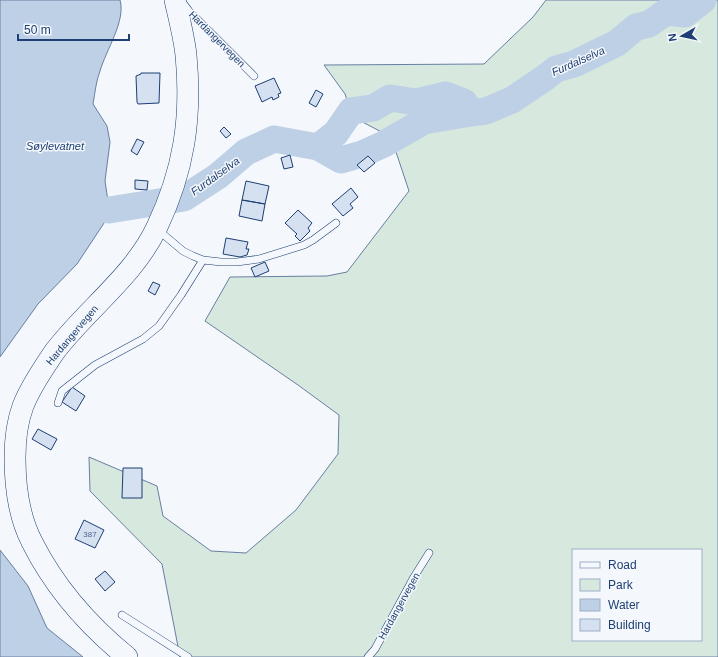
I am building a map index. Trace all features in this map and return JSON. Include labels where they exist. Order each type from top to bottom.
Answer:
[{"type":"main road","name":"Hardangervegen","points":[[127,657],[94,627],[76,607],[58,583],[31,541],[20,507],[15,476],[15,441],[23,406],[41,373],[56,351],[84,318],[122,279],[143,251],[156,229],[173,192],[182,158],[187,124],[188,89],[186,54],[175,0]]},
{"type":"lane","name":"Hardangervegen","points":[[180,0],[189,11],[254,76]]},
{"type":"lane","points":[[156,229],[183,251],[203,260],[237,262],[259,259],[304,245],[336,223]]},
{"type":"lane","points":[[58,403],[62,391],[95,365],[143,339],[159,326],[203,260]]},
{"type":"lane","name":"Hardangervegen","points":[[368,657],[375,649],[414,577],[429,553]]},
{"type":"lane","points":[[122,615],[188,657]]},
{"type":"green space","points":[[546,0],[718,0],[718,657],[180,657],[162,564],[90,491],[89,457],[157,486],[163,516],[211,551],[246,553],[296,510],[338,454],[339,415],[205,321],[230,277],[327,276],[347,272],[409,191],[391,137],[353,117],[345,94],[324,65],[484,64],[533,17]]},
{"type":"water","name":"Søylevatnet","points":[[0,0],[120,0],[121,8],[118,26],[99,75],[93,104],[107,126],[110,142],[105,181],[110,214],[77,264],[38,304],[0,357]]},
{"type":"water","points":[[0,550],[28,586],[47,628],[83,657],[0,657]]},
{"type":"building","points":[[141,73],[160,73],[159,103],[138,104],[136,76]]},
{"type":"building","points":[[274,78],[281,93],[278,94],[279,97],[273,100],[272,97],[262,102],[255,86]]},
{"type":"building","points":[[316,90],[323,94],[316,107],[309,103]]},
{"type":"building","points":[[224,127],[231,134],[226,138],[220,131]]},
{"type":"building","points":[[137,139],[144,142],[137,155],[131,151]]},
{"type":"building","points":[[290,155],[293,167],[284,169],[281,158]]},
{"type":"building","points":[[368,156],[375,163],[364,172],[357,165]]},
{"type":"building","points":[[135,180],[148,181],[147,190],[135,189]]},
{"type":"building","points":[[246,181],[269,186],[265,204],[242,200]]},
{"type":"building","points":[[351,188],[358,197],[350,204],[353,208],[343,216],[332,204]]},
{"type":"building","points":[[242,200],[265,204],[262,221],[239,216]]},
{"type":"building","points":[[298,210],[312,223],[308,228],[310,231],[300,241],[295,236],[297,234],[285,223]]},
{"type":"building","points":[[226,238],[248,242],[246,249],[249,249],[247,255],[240,257],[223,254]]},
{"type":"building","points":[[265,262],[269,271],[255,277],[251,268]]},
{"type":"building","points":[[153,282],[160,285],[155,295],[148,291]]},
{"type":"building","points":[[72,387],[85,396],[76,411],[62,402]]},
{"type":"building","points":[[38,429],[57,439],[51,450],[32,439]]},
{"type":"building","points":[[123,468],[142,468],[142,498],[122,498]]},
{"type":"building","points":[[84,520],[104,530],[95,548],[75,539]]},
{"type":"building","points":[[105,571],[115,582],[105,591],[95,579]]},
{"type":"waterway","name":"Furdalselva","points":[[109,210],[184,198],[218,176],[246,152],[274,139],[318,147],[336,133],[351,111],[373,108],[390,98],[416,102],[446,95],[464,102],[471,113],[486,111],[512,100],[556,69],[574,64],[617,43],[636,27],[649,24],[666,12],[685,14],[703,0]]},
{"type":"waterway","name":"Furdalselva","points":[[318,147],[341,160],[362,154],[384,144],[424,121],[471,113]]}]
